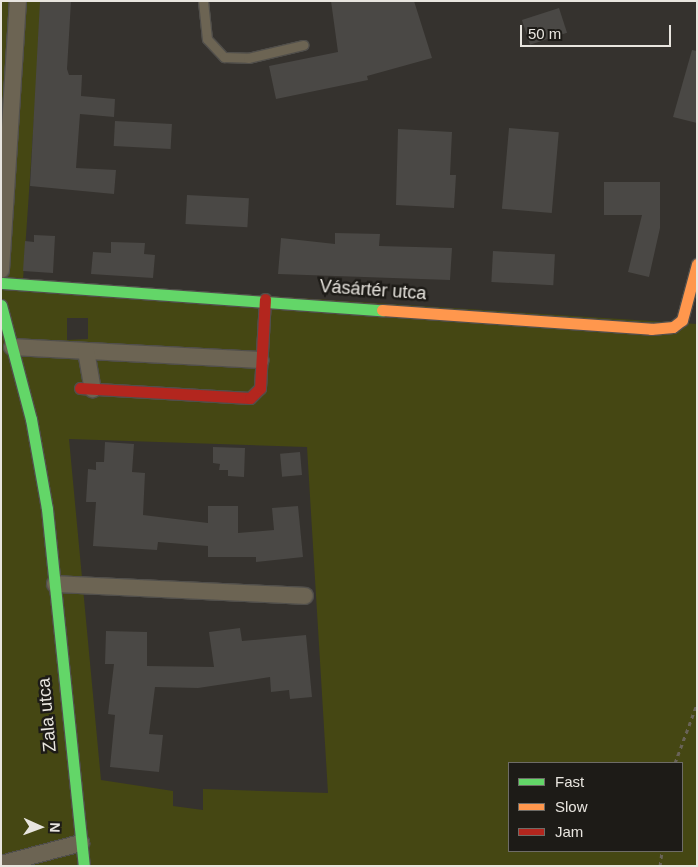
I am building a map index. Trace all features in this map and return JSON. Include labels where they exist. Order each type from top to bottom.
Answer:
[{"type":"street","points":[[1,270],[18,1]]},
{"type":"street","name":"Vásártér utca","points":[[1,283],[265,299],[663,328],[682,320],[697,264]]},
{"type":"street","points":[[86,351],[87,389],[250,398],[260,388],[265,299]]},
{"type":"street","name":"Zala utca","points":[[1,305],[34,436],[55,584],[84,866]]},
{"type":"street","points":[[12,347],[261,360]]},
{"type":"street","points":[[55,584],[305,596]]},
{"type":"street","points":[[1,864],[81,843]]},
{"type":"lane","points":[[203,1],[207,39],[224,57],[248,58],[303,45]]},
{"type":"path","points":[[675,762],[697,704]]},
{"type":"path","points":[[660,866],[662,852]]},
{"type":"shaded area","points":[[1,1],[42,1],[23,280],[697,324],[697,866],[1,866]],"holes":[[[67,318],[88,318],[88,339],[67,340]],[[69,439],[307,447],[328,793],[203,789],[203,810],[173,806],[173,791],[101,780]]]},
{"type":"building","points":[[40,1],[71,1],[67,69],[69,75],[82,75],[81,96],[115,99],[114,117],[80,114],[76,168],[116,170],[114,194],[30,186]]},
{"type":"building","points":[[331,1],[414,1],[432,58],[367,76],[368,80],[276,99],[269,66],[338,52]]},
{"type":"building","points":[[559,8],[567,33],[530,45],[522,20]]},
{"type":"building","points":[[692,50],[697,51],[697,123],[673,117]]},
{"type":"building","points":[[115,121],[172,124],[171,149],[114,146]]},
{"type":"building","points":[[509,128],[559,132],[552,213],[502,209]]},
{"type":"building","points":[[398,129],[452,132],[450,175],[456,175],[454,208],[396,205]]},
{"type":"building","points":[[604,182],[660,182],[660,228],[649,277],[628,272],[642,215],[604,215]]},
{"type":"building","points":[[187,195],[249,198],[247,227],[185,224]]},
{"type":"building","points":[[335,233],[380,234],[379,246],[452,248],[450,280],[278,274],[281,238],[335,244]]},
{"type":"building","points":[[34,235],[55,236],[53,273],[23,271],[25,241],[34,242]]},
{"type":"building","points":[[111,242],[145,243],[144,254],[155,255],[153,278],[91,274],[93,252],[111,253]]},
{"type":"building","points":[[493,251],[555,254],[553,285],[491,282]]},
{"type":"building","points":[[105,442],[134,444],[132,472],[145,473],[143,515],[208,523],[208,506],[238,506],[238,533],[274,530],[272,508],[298,506],[303,557],[256,562],[256,557],[208,557],[208,546],[158,542],[157,550],[93,546],[96,502],[86,502],[88,469],[96,470],[96,462],[104,462]]},
{"type":"building","points":[[213,447],[245,448],[244,477],[228,476],[228,470],[219,470],[220,464],[213,463]]},
{"type":"building","points":[[300,452],[302,475],[282,477],[280,454]]},
{"type":"building","points":[[240,628],[242,641],[306,635],[312,697],[290,699],[289,690],[271,692],[270,677],[198,688],[155,687],[149,734],[163,735],[159,772],[110,767],[115,715],[108,714],[114,664],[105,664],[106,631],[147,632],[147,666],[214,667],[209,632]]},
{"type":"traffic: fast","points":[[1,283],[382,310]]},
{"type":"traffic: fast","points":[[1,305],[31,419],[47,509],[84,866]]},
{"type":"traffic: slow","points":[[382,310],[651,329],[673,327],[682,320],[697,264]]},
{"type":"traffic: jam","points":[[80,388],[250,398],[260,388],[265,299]]}]
